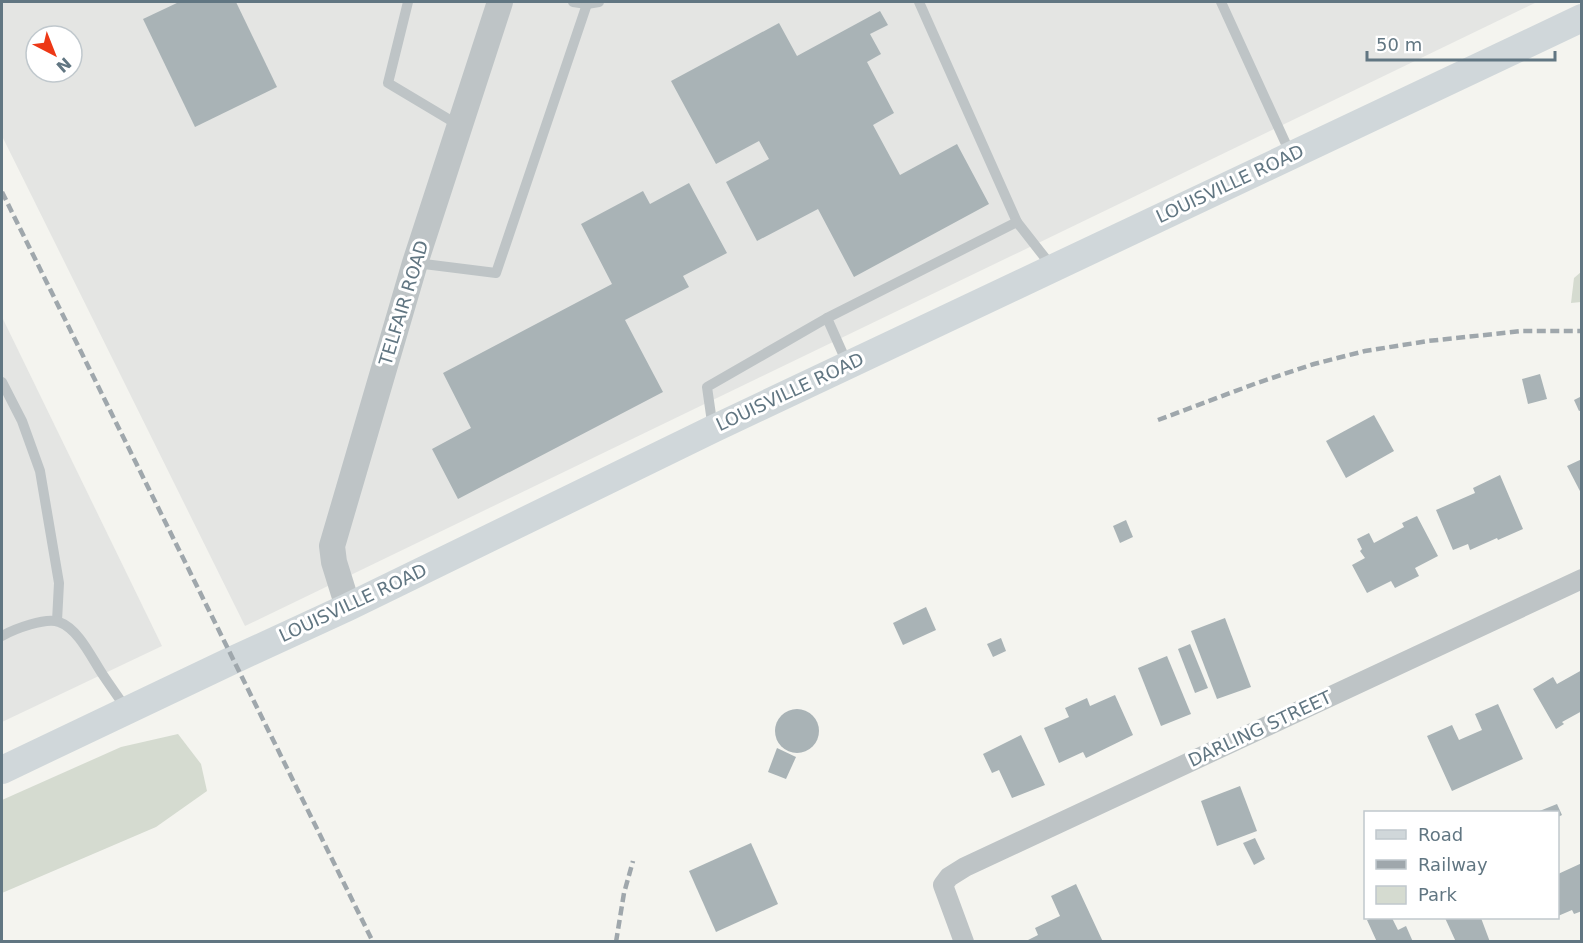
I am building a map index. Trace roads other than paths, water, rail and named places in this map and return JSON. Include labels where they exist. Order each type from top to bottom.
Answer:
[{"type":"main road","name":"LOUISVILLE ROAD","points":[[2,770],[348,607],[713,429],[1581,18]]},
{"type":"street","name":"TELFAIR ROAD","points":[[348,607],[334,562],[332,546],[415,263],[500,2]]},
{"type":"street","name":"DARLING STREET","points":[[964,942],[943,885],[949,877],[965,867],[1581,579]]},
{"type":"lane","points":[[408,2],[388,82],[460,126]]},
{"type":"lane","points":[[573,2],[587,4],[599,2]]},
{"type":"lane","points":[[919,2],[1017,222],[1053,268]]},
{"type":"lane","points":[[1221,2],[1291,156]]},
{"type":"lane","points":[[415,263],[496,273],[587,4]]},
{"type":"lane","points":[[713,429],[707,387],[826,318],[1017,222]]},
{"type":"lane","points":[[826,318],[848,365]]},
{"type":"lane","points":[[2,382],[22,421],[40,471],[59,583],[57,621]]},
{"type":"lane","points":[[2,636],[13,629],[42,622],[57,621],[67,626],[75,634],[127,710]]},
{"type":"railway","points":[[2,192],[373,942]]},
{"type":"railway","points":[[1158,420],[1257,383],[1314,364],[1365,351],[1428,341],[1522,331],[1582,331]]},
{"type":"railway","points":[[616,942],[624,893],[633,861]]}]
